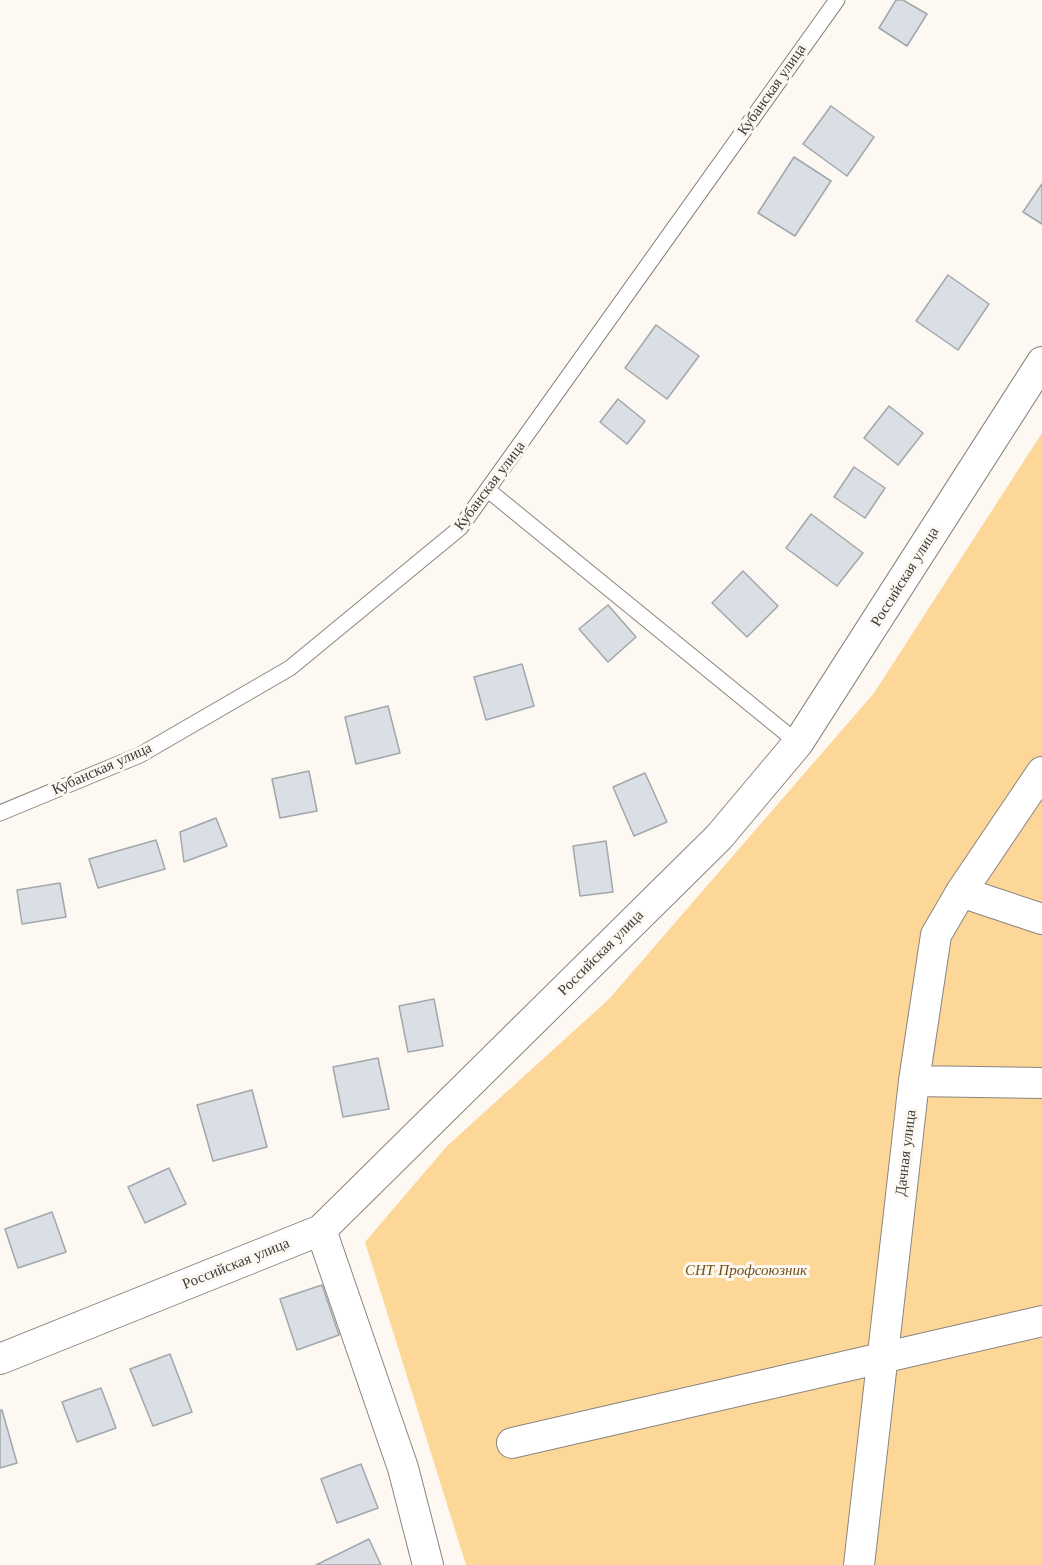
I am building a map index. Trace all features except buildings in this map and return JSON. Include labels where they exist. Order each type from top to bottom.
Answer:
[{"type":"street","name":"Российская улица","points":[[0,1359],[321,1230],[719,837],[798,743],[1042,362]]},
{"type":"street","name":"Дачная улица","points":[[859,1565],[914,1081],[936,934],[961,892],[1042,772]]},
{"type":"street","points":[[961,892],[1042,919]]},
{"type":"street","points":[[914,1081],[1042,1083]]},
{"type":"street","points":[[321,1230],[403,1468],[428,1565]]},
{"type":"street","points":[[512,1443],[1042,1321]]},
{"type":"lane","name":"Кубанская улица","points":[[0,813],[140,755],[290,668],[460,528],[837,0]]},
{"type":"lane","points":[[488,490],[798,743]]},
{"type":"green space","name":"СНТ Профсоюзник","points":[[1042,433],[1042,1565],[466,1565],[365,1242],[447,1146],[609,999],[874,693]]}]
